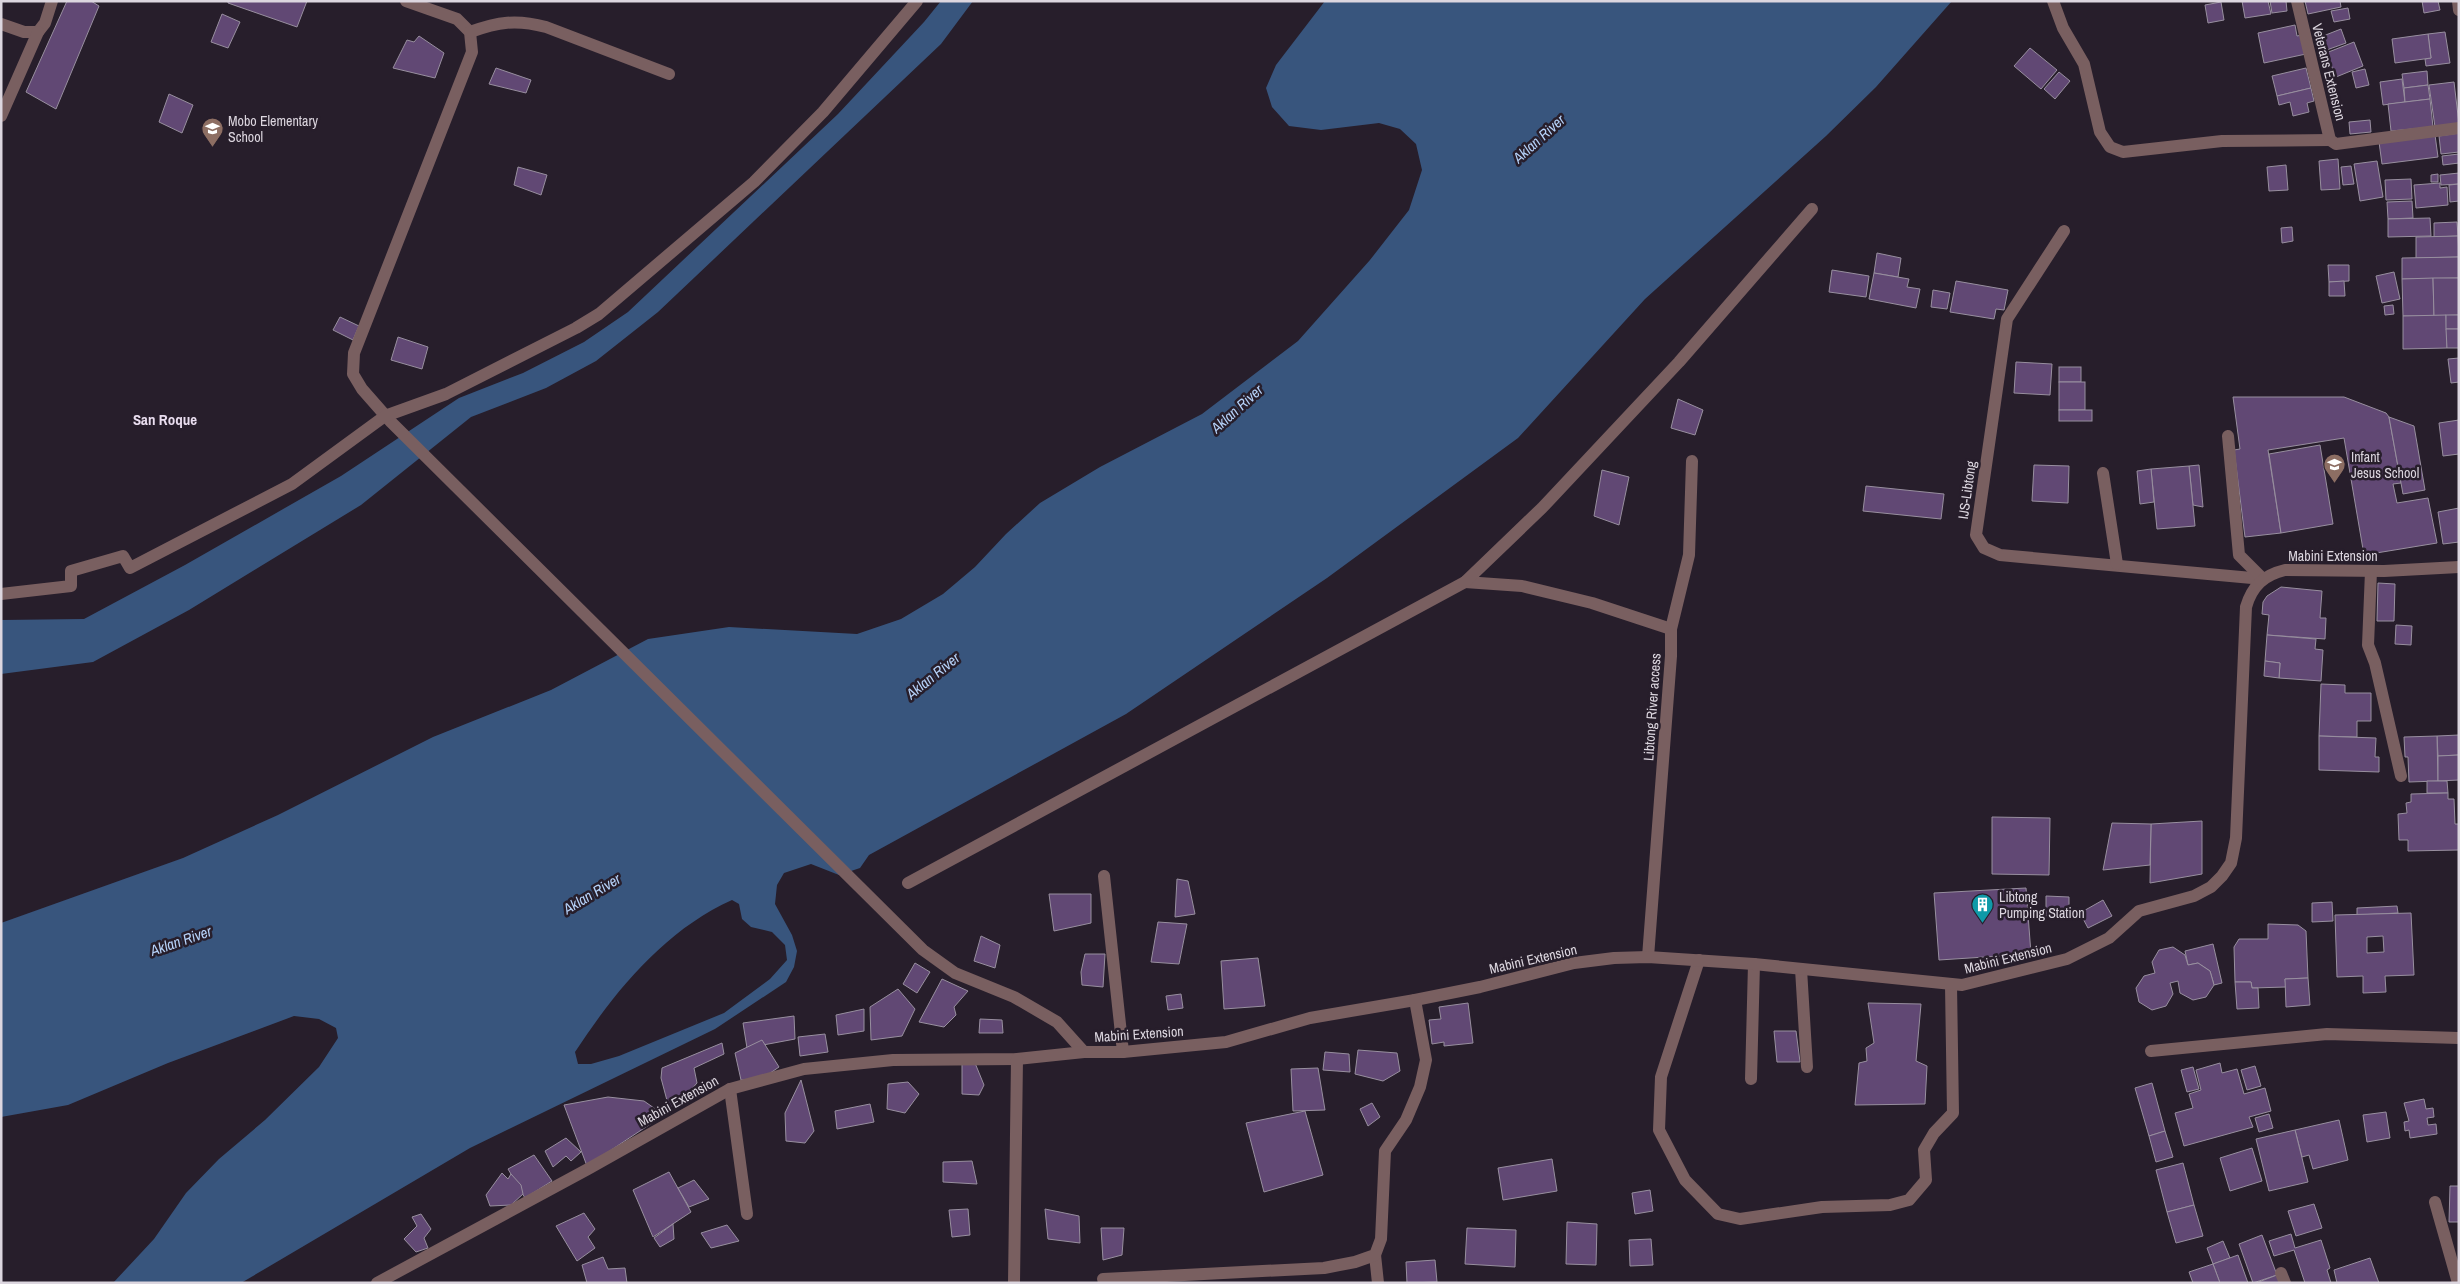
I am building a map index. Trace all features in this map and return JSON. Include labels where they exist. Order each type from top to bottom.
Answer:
[{"type":"street","points":[[1,116],[38,32],[45,23],[52,1]]},
{"type":"street","points":[[406,1],[457,19],[470,32],[472,52],[354,353],[353,374],[362,390],[388,419],[931,956],[955,973],[1014,997],[1057,1022],[1084,1052]]},
{"type":"street","points":[[1,594],[71,586],[71,571],[123,556],[130,568],[292,484],[388,419],[446,394],[576,328],[598,314],[754,182],[823,112],[917,1]]},
{"type":"street","points":[[2052,1],[2063,28],[2084,64],[2100,132],[2110,147],[2122,152],[2222,141],[2330,140]]},
{"type":"street","name":"Veterans Extension","points":[[2297,1],[2330,140],[2336,144],[2459,128]]},
{"type":"street","points":[[2458,3],[2459,10]]},
{"type":"street","points":[[470,32],[496,23],[525,22],[546,27],[669,74]]},
{"type":"street","points":[[1,24],[24,32],[38,32]]},
{"type":"street","points":[[908,883],[1465,582],[1542,508],[1679,362],[1812,209]]},
{"type":"street","name":"IJS-Libtong","points":[[2064,231],[2007,319],[1976,534],[1984,548],[2000,555],[2117,564],[2263,579]]},
{"type":"street","points":[[2228,436],[2239,555],[2263,579]]},
{"type":"street","name":"Libtong River access","points":[[1648,957],[1671,656],[1671,628],[1689,555],[1692,461]]},
{"type":"street","points":[[2103,473],[2117,564]]},
{"type":"street","name":"Mabini Extension","points":[[378,1283],[588,1169],[730,1089],[804,1069],[893,1060],[1017,1059],[1084,1052],[1123,1052],[1226,1042],[1310,1018],[1415,1000],[1480,987],[1574,964],[1614,958],[1648,957],[1754,964],[1951,985],[1962,985],[2067,960],[2109,938],[2139,911],[2194,896],[2211,887],[2231,863],[2236,838],[2246,607],[2250,596],[2263,579],[2285,570],[2371,571],[2459,567]]},
{"type":"street","points":[[2371,571],[2368,645],[2375,663],[2401,776]]},
{"type":"street","points":[[1465,582],[1522,586],[1592,603],[1671,628]]},
{"type":"street","points":[[1104,876],[1123,1052]]},
{"type":"street","points":[[1700,960],[1661,1077],[1659,1130],[1685,1180],[1718,1214],[1740,1219],[1822,1207],[1890,1205],[1909,1200],[1926,1180],[1924,1150],[1934,1133],[1952,1113],[1951,985]]},
{"type":"street","points":[[1751,1079],[1754,964]]},
{"type":"street","points":[[1801,969],[1808,1067]]},
{"type":"street","points":[[1378,1283],[1375,1255],[1381,1239],[1386,1151],[1406,1120],[1420,1087],[1426,1060],[1415,1000]]},
{"type":"street","points":[[2151,1051],[2327,1034],[2459,1038]]},
{"type":"street","points":[[1014,1283],[1017,1059]]},
{"type":"street","points":[[730,1089],[747,1214]]},
{"type":"street","points":[[2435,1202],[2458,1283]]},
{"type":"street","points":[[1103,1279],[1165,1280],[1324,1268],[1355,1262],[1375,1255]]},
{"type":"water","points":[[941,1],[973,1],[941,44],[658,312],[596,361],[546,388],[471,417],[361,505],[189,610],[93,662],[1,674],[1,620],[84,619],[185,565],[341,476],[459,398],[523,373],[584,342],[628,312],[838,114],[924,22]]},
{"type":"water","name":"Aklan River","points":[[1325,1],[1952,1],[1876,87],[1826,136],[1645,299],[1518,438],[1327,578],[1126,714],[869,855],[860,868],[839,875],[811,864],[784,873],[777,885],[775,904],[792,935],[797,951],[794,967],[786,982],[715,1029],[470,1148],[241,1283],[113,1283],[154,1239],[186,1193],[219,1159],[265,1120],[319,1067],[338,1038],[336,1028],[319,1019],[294,1016],[168,1063],[68,1105],[1,1117],[1,923],[183,858],[278,815],[433,737],[551,690],[648,639],[729,627],[857,634],[901,619],[943,594],[975,567],[1006,534],[1040,503],[1100,467],[1202,414],[1298,341],[1370,260],[1409,210],[1422,170],[1416,144],[1400,129],[1379,123],[1321,130],[1289,126],[1272,107],[1266,88],[1276,65]],"holes":[[[732,900],[739,904],[742,919],[751,927],[772,932],[785,945],[787,960],[770,979],[724,1013],[619,1056],[591,1064],[578,1064],[575,1052],[590,1029],[643,964],[663,945],[708,913]]]},
{"type":"building","points":[[67,1],[91,1],[99,6],[56,109],[26,92]]},
{"type":"building","points":[[228,1],[307,1],[297,27],[228,3]]},
{"type":"building","points":[[2242,1],[2268,1],[2271,14],[2245,18]]},
{"type":"building","points":[[2270,1],[2286,1],[2287,11],[2272,13]]},
{"type":"building","points":[[2305,1],[2340,1],[2341,7],[2308,14]]},
{"type":"building","points":[[2422,1],[2438,1],[2440,10],[2424,13]]},
{"type":"building","points":[[2221,2],[2224,20],[2208,23],[2205,5]]},
{"type":"building","points":[[2348,8],[2350,19],[2334,22],[2331,11]]},
{"type":"building","points":[[222,14],[240,22],[228,48],[211,42]]},
{"type":"building","points":[[2295,25],[2297,36],[2302,35],[2306,54],[2264,63],[2258,33]]},
{"type":"building","points":[[2341,29],[2346,43],[2324,51],[2318,38]]},
{"type":"building","points":[[2445,32],[2450,63],[2426,66],[2425,59],[2431,58],[2428,34]]},
{"type":"building","points":[[2428,34],[2431,58],[2395,63],[2392,39]]},
{"type":"building","points":[[419,36],[444,53],[435,78],[393,68],[407,40],[414,42]]},
{"type":"building","points":[[2354,42],[2363,66],[2336,77],[2326,53]]},
{"type":"building","points":[[2030,48],[2057,70],[2041,89],[2014,66]]},
{"type":"building","points":[[496,68],[531,80],[526,93],[489,84]]},
{"type":"building","points":[[2306,68],[2311,88],[2277,96],[2272,76]]},
{"type":"building","points":[[2365,69],[2369,85],[2356,88],[2352,72]]},
{"type":"building","points":[[2427,71],[2428,85],[2404,88],[2402,74]]},
{"type":"building","points":[[2059,72],[2070,81],[2055,99],[2044,89]]},
{"type":"building","points":[[2402,79],[2405,102],[2383,105],[2380,82]]},
{"type":"building","points":[[2454,82],[2459,124],[2435,127],[2429,85]]},
{"type":"building","points":[[2428,85],[2430,99],[2405,102],[2404,88]]},
{"type":"building","points":[[2311,88],[2314,101],[2307,103],[2309,112],[2293,116],[2290,102],[2279,105],[2277,96]]},
{"type":"building","points":[[169,94],[193,105],[182,133],[159,122]]},
{"type":"building","points":[[2430,99],[2433,127],[2391,131],[2388,104]]},
{"type":"building","points":[[2370,120],[2371,132],[2350,134],[2349,122]]},
{"type":"building","points":[[2459,133],[2459,152],[2441,154],[2439,136]]},
{"type":"building","points":[[2435,135],[2438,157],[2382,164],[2379,142]]},
{"type":"building","points":[[2459,154],[2459,163],[2443,165],[2442,156]]},
{"type":"building","points":[[2338,159],[2340,189],[2321,190],[2319,161]]},
{"type":"building","points":[[2377,161],[2383,197],[2360,201],[2354,164]]},
{"type":"building","points":[[2286,165],[2288,190],[2269,191],[2267,167]]},
{"type":"building","points":[[2351,166],[2354,184],[2343,185],[2341,167]]},
{"type":"building","points":[[518,167],[547,175],[541,195],[514,185]]},
{"type":"building","points":[[2459,173],[2459,184],[2441,185],[2440,175]]},
{"type":"building","points":[[2438,174],[2438,182],[2431,182],[2431,175]]},
{"type":"building","points":[[2411,179],[2412,199],[2386,200],[2385,180]]},
{"type":"building","points":[[2440,183],[2440,188],[2447,187],[2448,205],[2416,208],[2414,185]]},
{"type":"building","points":[[2459,184],[2459,201],[2450,202],[2449,185]]},
{"type":"building","points":[[2412,201],[2413,218],[2388,219],[2387,202]]},
{"type":"building","points":[[2430,218],[2431,236],[2388,237],[2388,219]]},
{"type":"building","points":[[2457,222],[2458,236],[2434,237],[2434,223]]},
{"type":"building","points":[[2292,227],[2293,241],[2282,243],[2281,228]]},
{"type":"building","points":[[2458,236],[2459,257],[2416,258],[2416,237]]},
{"type":"building","points":[[1877,253],[1901,258],[1898,277],[1874,273]]},
{"type":"building","points":[[2459,257],[2459,278],[2402,279],[2402,258]]},
{"type":"building","points":[[2328,265],[2349,265],[2349,281],[2329,282]]},
{"type":"building","points":[[1832,270],[1869,276],[1866,297],[1829,292]]},
{"type":"building","points":[[2394,272],[2400,299],[2382,303],[2376,276]]},
{"type":"building","points":[[1874,273],[1909,279],[1907,287],[1920,289],[1916,308],[1869,299]]},
{"type":"building","points":[[2433,278],[2434,316],[2403,316],[2402,279]]},
{"type":"building","points":[[2433,278],[2459,278],[2459,315],[2434,316]]},
{"type":"building","points":[[1956,281],[2008,290],[2004,310],[1996,309],[1994,319],[1950,312]]},
{"type":"building","points":[[2344,281],[2345,296],[2329,296],[2329,282]]},
{"type":"building","points":[[1933,290],[1950,293],[1947,309],[1931,307]]},
{"type":"building","points":[[2393,305],[2394,314],[2385,315],[2384,306]]},
{"type":"building","points":[[2446,315],[2447,348],[2403,349],[2403,316]]},
{"type":"building","points":[[2446,315],[2459,315],[2459,329],[2446,329]]},
{"type":"building","points":[[340,317],[359,326],[353,340],[333,330]]},
{"type":"building","points":[[2446,329],[2459,329],[2459,348],[2447,348]]},
{"type":"building","points":[[398,337],[428,347],[422,369],[391,360]]},
{"type":"building","points":[[2459,358],[2459,382],[2451,383],[2448,359]]},
{"type":"building","points":[[2016,362],[2052,364],[2050,395],[2014,393]]},
{"type":"building","points":[[2059,367],[2081,367],[2081,382],[2059,382]]},
{"type":"building","points":[[2059,382],[2085,382],[2085,410],[2059,410]]},
{"type":"building","points":[[2233,397],[2344,397],[2386,413],[2389,417],[2401,483],[2393,484],[2397,503],[2428,498],[2437,543],[2364,555],[2344,438],[2268,450],[2281,533],[2245,537],[2234,450],[2240,449]]},
{"type":"building","points":[[1678,399],[1703,410],[1695,435],[1671,428]]},
{"type":"building","points":[[2059,410],[2092,410],[2092,421],[2059,421]]},
{"type":"building","points":[[2389,417],[2414,426],[2425,490],[2403,494]]},
{"type":"building","points":[[2459,420],[2459,454],[2443,456],[2439,423]]},
{"type":"building","points":[[2320,445],[2333,524],[2281,533],[2269,454]]},
{"type":"building","points":[[2034,465],[2069,466],[2068,503],[2032,501]]},
{"type":"building","points":[[2199,465],[2203,507],[2193,505],[2189,466]]},
{"type":"building","points":[[2189,466],[2195,526],[2157,529],[2151,469]]},
{"type":"building","points":[[2151,469],[2154,502],[2140,504],[2137,471]]},
{"type":"building","points":[[1602,470],[1629,477],[1619,525],[1594,516]]},
{"type":"building","points":[[1866,486],[1944,494],[1941,519],[1863,511]]},
{"type":"building","points":[[2459,508],[2459,542],[2443,544],[2438,512]]},
{"type":"building","points":[[2378,583],[2395,584],[2394,621],[2377,621]]},
{"type":"building","points":[[2281,587],[2322,591],[2320,618],[2326,618],[2325,639],[2267,635],[2269,615],[2262,614],[2263,602],[2267,596]]},
{"type":"building","points":[[2396,625],[2412,626],[2411,645],[2395,644]]},
{"type":"building","points":[[2267,635],[2316,639],[2315,649],[2323,650],[2321,681],[2279,678],[2280,663],[2265,661]]},
{"type":"building","points":[[2265,661],[2280,663],[2279,678],[2264,676]]},
{"type":"building","points":[[2321,684],[2345,685],[2345,693],[2371,693],[2371,721],[2357,721],[2357,737],[2319,736]]},
{"type":"building","points":[[2459,735],[2459,755],[2438,756],[2437,736]]},
{"type":"building","points":[[2319,736],[2376,738],[2375,757],[2379,757],[2379,772],[2319,770]]},
{"type":"building","points":[[2437,736],[2438,781],[2409,782],[2408,757],[2405,757],[2404,737]]},
{"type":"building","points":[[2459,755],[2459,780],[2438,781],[2438,756]]},
{"type":"building","points":[[2427,781],[2447,781],[2448,793],[2427,793]]},
{"type":"building","points":[[2448,793],[2448,799],[2454,799],[2455,824],[2459,824],[2459,850],[2408,851],[2408,840],[2399,840],[2398,814],[2407,813],[2406,803],[2411,802],[2411,794]]},
{"type":"building","points":[[1992,817],[2050,818],[2049,875],[1992,874]]},
{"type":"building","points":[[2202,821],[2202,874],[2150,883],[2151,824]]},
{"type":"building","points":[[2112,823],[2151,824],[2150,865],[2103,870]]},
{"type":"building","points":[[1177,879],[1188,881],[1195,914],[1175,917]]},
{"type":"building","name":"Libtong Pumping Station","points":[[2026,888],[2031,954],[1939,960],[1934,893]]},
{"type":"building","points":[[1049,894],[1091,894],[1091,923],[1054,931]]},
{"type":"building","points":[[2046,896],[2069,897],[2069,916],[2046,916]]},
{"type":"building","points":[[2103,900],[2112,916],[2088,928],[2080,913]]},
{"type":"building","points":[[2332,902],[2333,921],[2312,922],[2312,903]]},
{"type":"building","points":[[2397,906],[2398,913],[2357,915],[2357,908]]},
{"type":"building","points":[[2411,913],[2414,975],[2385,976],[2386,992],[2363,993],[2363,976],[2337,977],[2335,915]],"holes":[[[2383,936],[2384,952],[2367,953],[2367,937]]]},
{"type":"building","points":[[1158,922],[1187,924],[1179,964],[1151,962]]},
{"type":"building","points":[[2268,924],[2298,925],[2306,931],[2308,978],[2285,979],[2286,987],[2252,988],[2251,982],[2235,982],[2234,947],[2239,939],[2268,939]]},
{"type":"building","points":[[981,936],[1000,945],[995,968],[974,961]]},
{"type":"building","points":[[2213,944],[2222,983],[2214,985],[2210,971],[2198,963],[2188,965],[2185,951]]},
{"type":"building","points":[[2173,947],[2185,955],[2188,965],[2198,963],[2210,971],[2214,985],[2206,997],[2193,1000],[2180,993],[2178,981],[2170,983],[2173,994],[2166,1006],[2152,1010],[2139,1002],[2136,988],[2144,976],[2155,973],[2152,962],[2159,950]]},
{"type":"building","points":[[1085,954],[1105,954],[1103,987],[1082,985],[1081,972]]},
{"type":"building","points":[[1258,958],[1265,1006],[1224,1009],[1221,961]]},
{"type":"building","points":[[915,963],[930,972],[917,993],[903,984]]},
{"type":"building","points":[[2308,978],[2310,1005],[2286,1007],[2285,979]]},
{"type":"building","points":[[942,979],[968,991],[954,1007],[956,1015],[944,1027],[919,1022]]},
{"type":"building","points":[[2235,982],[2251,982],[2252,988],[2258,988],[2259,1008],[2237,1009]]},
{"type":"building","points":[[898,989],[915,1009],[902,1036],[871,1040],[870,1007]]},
{"type":"building","points":[[1181,994],[1183,1008],[1168,1010],[1166,996]]},
{"type":"building","points":[[1468,1003],[1473,1043],[1444,1046],[1444,1042],[1432,1044],[1429,1020],[1441,1019],[1439,1007]]},
{"type":"building","points":[[1868,1003],[1921,1004],[1916,1061],[1927,1066],[1925,1104],[1855,1105],[1859,1063],[1867,1061],[1866,1048],[1874,1043]]},
{"type":"building","points":[[864,1009],[864,1031],[838,1035],[836,1015]]},
{"type":"building","points":[[794,1016],[795,1039],[747,1048],[743,1023]]},
{"type":"building","points":[[980,1019],[1002,1020],[1003,1033],[979,1033]]},
{"type":"building","points":[[1774,1031],[1796,1031],[1800,1062],[1777,1062]]},
{"type":"building","points":[[825,1034],[828,1052],[800,1056],[798,1037]]},
{"type":"building","points":[[762,1040],[779,1067],[760,1080],[741,1080],[735,1053]]},
{"type":"building","points":[[722,1043],[724,1054],[694,1068],[697,1083],[689,1092],[692,1098],[669,1108],[661,1078],[662,1068]]},
{"type":"building","points":[[1358,1050],[1397,1053],[1400,1071],[1383,1081],[1355,1074]]},
{"type":"building","points":[[1325,1052],[1349,1054],[1350,1072],[1323,1070]]},
{"type":"building","points":[[962,1061],[975,1063],[984,1085],[979,1095],[962,1094]]},
{"type":"building","points":[[2220,1063],[2222,1073],[2237,1069],[2244,1094],[2265,1088],[2271,1111],[2249,1117],[2253,1127],[2184,1146],[2175,1113],[2193,1108],[2189,1094],[2201,1090],[2196,1070]]},
{"type":"building","points":[[2255,1066],[2261,1086],[2247,1090],[2241,1070]]},
{"type":"building","points":[[2193,1067],[2199,1089],[2187,1092],[2181,1070]]},
{"type":"building","points":[[1318,1068],[1325,1110],[1293,1111],[1291,1069]]},
{"type":"building","points":[[801,1080],[814,1131],[805,1143],[786,1141],[785,1113]]},
{"type":"building","points":[[908,1082],[919,1094],[905,1113],[887,1109],[888,1084]]},
{"type":"building","points":[[2152,1083],[2165,1131],[2149,1136],[2135,1088]]},
{"type":"building","points":[[608,1097],[644,1101],[664,1115],[587,1166],[564,1105]]},
{"type":"building","points":[[2424,1099],[2426,1109],[2433,1108],[2434,1117],[2427,1118],[2428,1125],[2436,1124],[2437,1134],[2410,1138],[2409,1130],[2405,1131],[2404,1122],[2409,1121],[2404,1103]]},
{"type":"building","points":[[1372,1103],[1380,1117],[1368,1126],[1360,1109]]},
{"type":"building","points":[[870,1104],[874,1122],[837,1129],[835,1111]]},
{"type":"building","points":[[1305,1111],[1323,1175],[1264,1192],[1246,1123]]},
{"type":"building","points":[[2386,1112],[2390,1138],[2367,1142],[2363,1115]]},
{"type":"building","points":[[2269,1114],[2273,1128],[2259,1132],[2255,1118]]},
{"type":"building","points":[[2339,1120],[2348,1160],[2313,1169],[2309,1155],[2302,1157],[2295,1130]]},
{"type":"building","points":[[2295,1130],[2308,1182],[2269,1191],[2256,1139]]},
{"type":"building","points":[[2165,1131],[2173,1157],[2156,1162],[2149,1136]]},
{"type":"building","points":[[566,1138],[581,1152],[571,1161],[566,1156],[553,1167],[545,1151]]},
{"type":"building","points":[[2252,1148],[2262,1181],[2230,1191],[2220,1158]]},
{"type":"building","points":[[534,1155],[552,1181],[525,1198],[508,1169]]},
{"type":"building","points":[[1552,1159],[1557,1191],[1503,1200],[1498,1168]]},
{"type":"building","points":[[972,1161],[977,1184],[943,1182],[943,1162]]},
{"type":"building","points":[[2183,1163],[2194,1205],[2167,1212],[2156,1170]]},
{"type":"building","points":[[669,1172],[691,1212],[653,1237],[633,1190]]},
{"type":"building","points":[[502,1173],[508,1179],[511,1174],[521,1185],[523,1194],[511,1205],[490,1206],[486,1195]]},
{"type":"building","points":[[694,1180],[709,1199],[689,1207],[678,1188]]},
{"type":"building","points":[[2450,1186],[2459,1186],[2459,1222],[2449,1222]]},
{"type":"building","points":[[1650,1190],[1653,1211],[1635,1214],[1632,1193]]},
{"type":"building","points":[[2314,1204],[2322,1228],[2296,1236],[2288,1211]]},
{"type":"building","points":[[2194,1205],[2203,1236],[2176,1243],[2167,1212]]},
{"type":"building","points":[[968,1209],[970,1235],[952,1237],[949,1210]]},
{"type":"building","points":[[1045,1209],[1079,1216],[1080,1243],[1048,1239]]},
{"type":"building","points":[[584,1213],[595,1229],[588,1237],[595,1248],[577,1261],[556,1226]]},
{"type":"building","points":[[421,1214],[431,1229],[424,1238],[428,1248],[416,1252],[404,1239],[417,1226],[412,1217]]},
{"type":"building","points":[[1567,1222],[1597,1224],[1596,1265],[1566,1264]]},
{"type":"building","points":[[673,1224],[674,1239],[660,1247],[654,1238]]},
{"type":"building","points":[[727,1225],[739,1241],[711,1248],[701,1233]]},
{"type":"building","points":[[1101,1228],[1124,1228],[1122,1255],[1103,1260]]},
{"type":"building","points":[[1467,1228],[1516,1230],[1515,1267],[1465,1264]]},
{"type":"building","points":[[2291,1234],[2295,1248],[2321,1240],[2330,1268],[2327,1270],[2331,1283],[2305,1283],[2294,1250],[2274,1256],[2269,1241]]},
{"type":"building","points":[[2262,1235],[2277,1275],[2253,1283],[2239,1244]]},
{"type":"building","points":[[1651,1239],[1653,1265],[1630,1266],[1629,1240]]},
{"type":"building","points":[[2223,1241],[2230,1258],[2213,1264],[2207,1248]]},
{"type":"building","points":[[2238,1255],[2248,1283],[2220,1283],[2213,1264]]},
{"type":"building","points":[[603,1257],[608,1269],[625,1268],[627,1283],[587,1283],[582,1265]]},
{"type":"building","points":[[2370,1258],[2379,1283],[2337,1283],[2334,1270]]},
{"type":"building","points":[[1435,1260],[1437,1282],[1407,1283],[1406,1262]]},
{"type":"building","points":[[2213,1264],[2220,1283],[2193,1283],[2189,1272]]},
{"type":"building","points":[[2277,1275],[2280,1283],[2256,1283]]},
{"type":"place","name":"Mobo Elementary School","points":[[212,148]]},
{"type":"place","name":"Infant Jesus School","points":[[2335,484]]},
{"type":"place","name":"Libtong Pumping Station","points":[[1983,924]]},
{"type":"district","name":"San Roque","points":[[165,420]]}]
